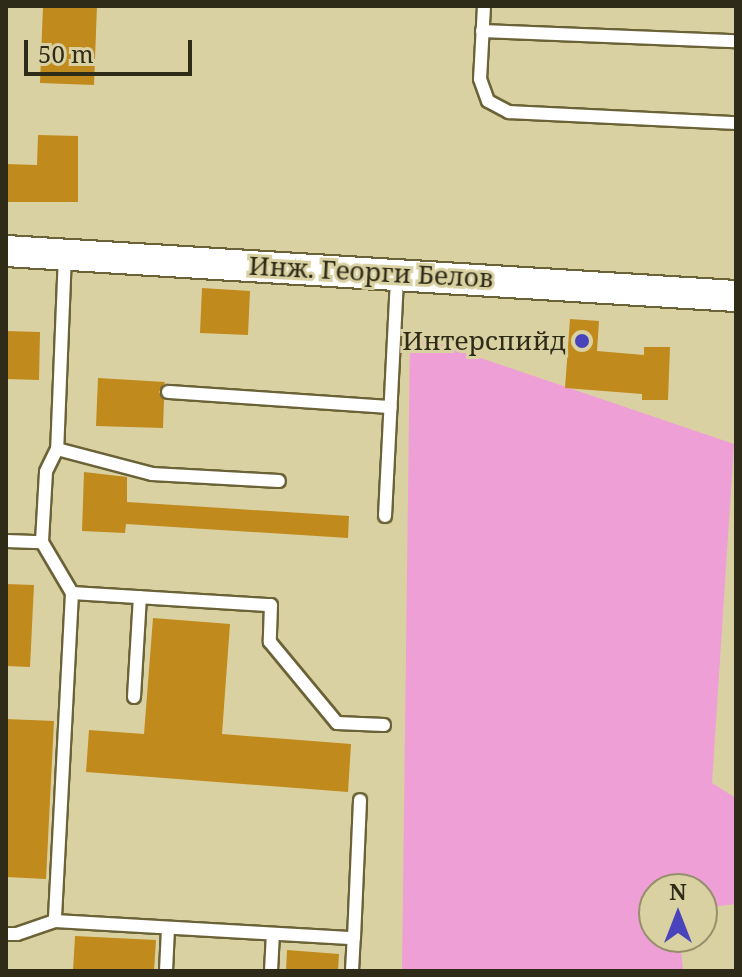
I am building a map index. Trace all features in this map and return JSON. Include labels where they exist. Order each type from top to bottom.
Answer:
[{"type":"street","name":"Инж. Георги Белов","points":[[6,251],[736,296]]},
{"type":"lane","points":[[484,6],[480,79],[488,101],[509,112],[736,123]]},
{"type":"lane","points":[[482,31],[736,41]]},
{"type":"lane","points":[[55,921],[72,593],[42,542],[46,472],[57,449],[65,254]]},
{"type":"lane","points":[[385,516],[397,274]]},
{"type":"lane","points":[[168,392],[390,407]]},
{"type":"lane","points":[[57,449],[152,474],[279,481]]},
{"type":"lane","points":[[6,541],[42,542]]},
{"type":"lane","points":[[72,593],[271,605],[270,642],[337,723],[384,725]]},
{"type":"lane","points":[[134,697],[140,597]]},
{"type":"lane","points":[[352,971],[360,800]]},
{"type":"lane","points":[[6,934],[17,934],[55,921],[354,938]]},
{"type":"lane","points":[[166,971],[168,928]]},
{"type":"lane","points":[[271,971],[273,934]]},
{"type":"shaded area","points":[[410,334],[734,444],[712,783],[736,798],[736,904],[718,906],[718,873],[638,873],[638,953],[681,953],[683,971],[402,971]]},
{"type":"building","points":[[43,6],[97,6],[94,85],[40,83]]},
{"type":"building","points":[[38,135],[78,136],[78,202],[6,202],[6,164],[37,165]]},
{"type":"building","points":[[202,288],[250,291],[248,335],[200,333]]},
{"type":"building","points":[[570,319],[599,321],[597,351],[644,355],[644,347],[670,347],[668,400],[642,400],[642,394],[565,388]]},
{"type":"building","points":[[6,331],[40,332],[39,380],[6,379]]},
{"type":"building","points":[[98,378],[165,382],[159,392],[164,400],[163,428],[96,426]]},
{"type":"building","points":[[84,472],[127,477],[127,502],[349,516],[348,538],[126,524],[125,533],[82,531]]},
{"type":"building","points":[[6,584],[34,585],[30,667],[6,666]]},
{"type":"building","points":[[153,618],[230,624],[222,734],[351,744],[348,792],[86,772],[89,730],[144,734]]},
{"type":"building","points":[[6,719],[54,721],[46,879],[6,877]]},
{"type":"building","points":[[75,936],[156,940],[154,971],[73,971]]},
{"type":"building","points":[[287,950],[339,954],[338,971],[286,971]]},
{"type":"place","name":"Интерспийд","points":[[582,341]]}]
